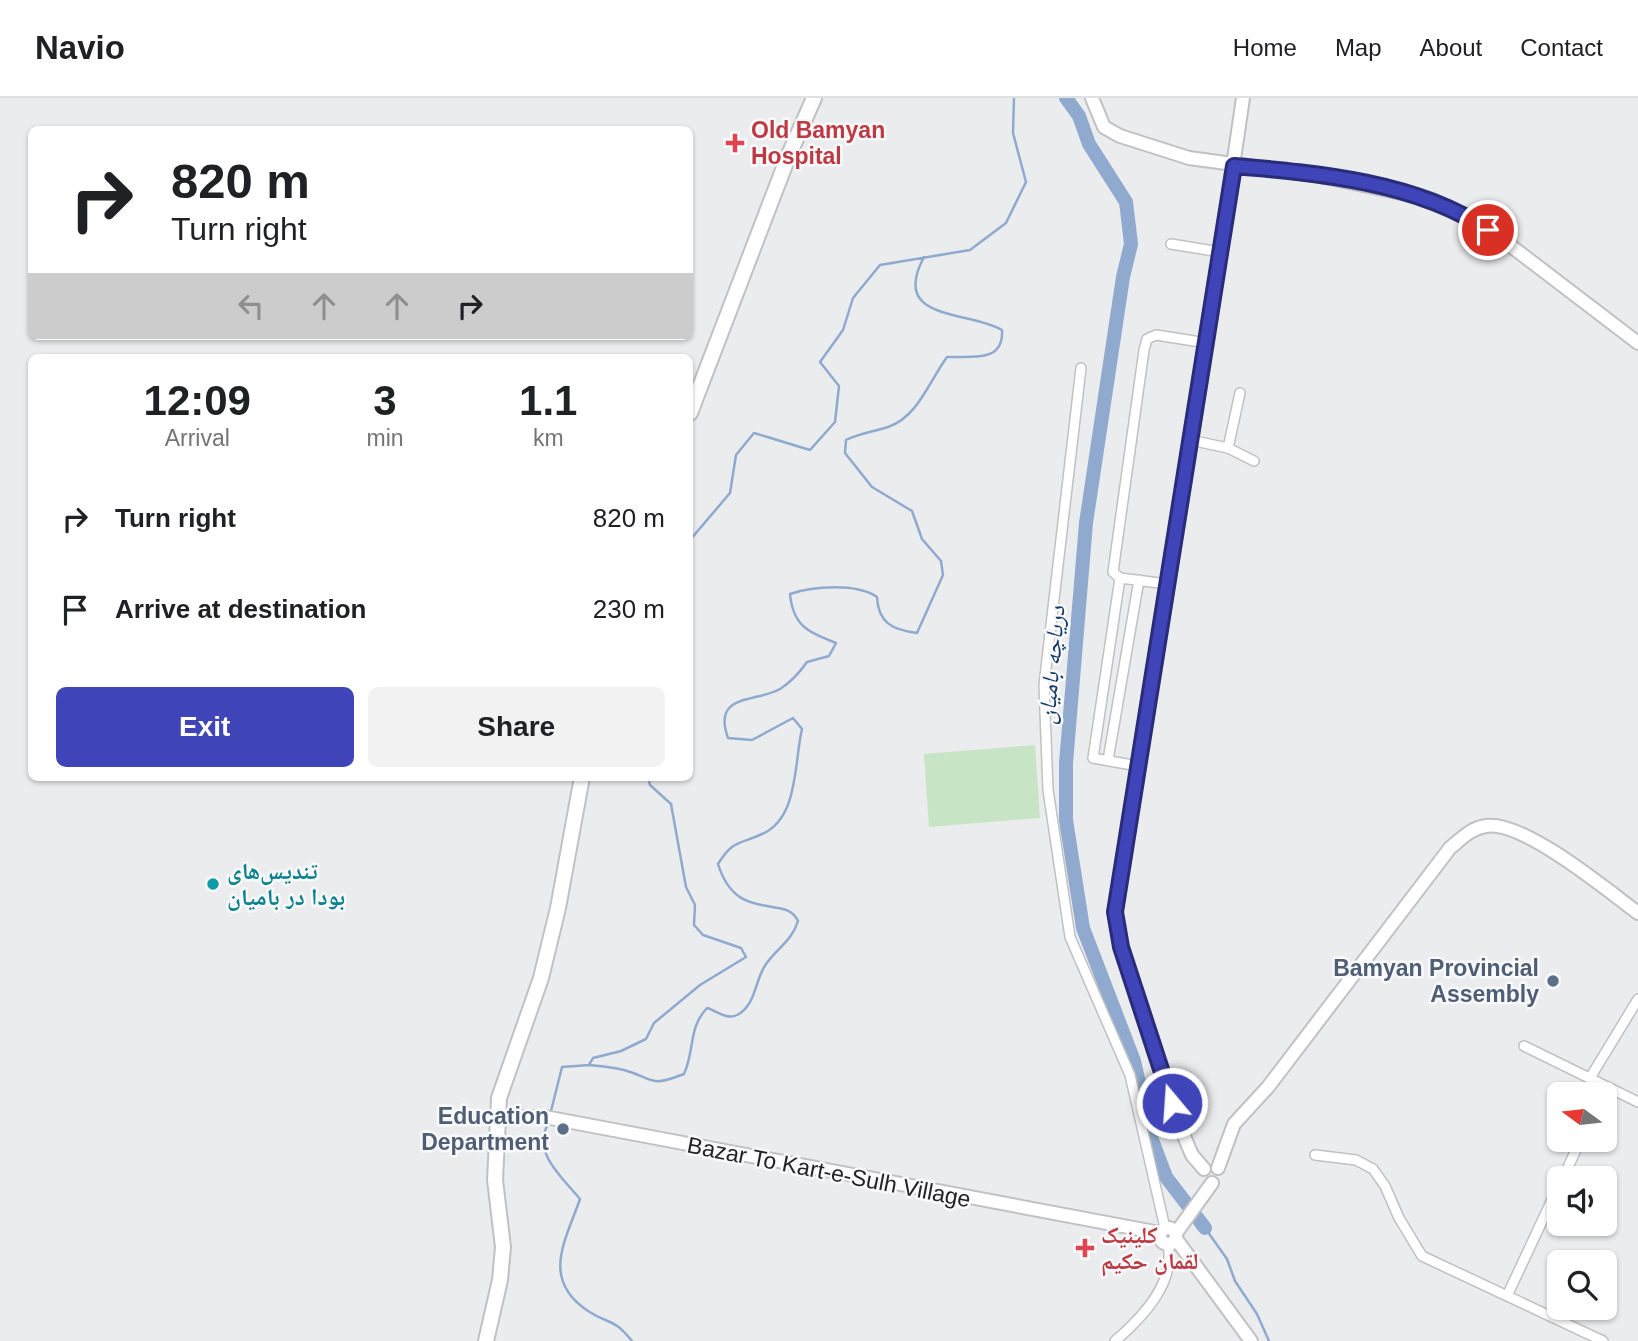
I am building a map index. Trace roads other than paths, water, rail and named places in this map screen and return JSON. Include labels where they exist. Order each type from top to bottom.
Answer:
[{"type":"main road","points":[[693,405],[788,157],[814,98]]},
{"type":"main road","points":[[1091,98],[1104,127],[1120,136],[1189,158],[1315,175],[1430,200],[1474,220],[1638,343]]},
{"type":"main road","points":[[1207,1178],[1192,1155],[1181,1129],[1117,932],[1115,912],[1207,344],[1243,98]]},
{"type":"main road","points":[[486,1341],[503,1247],[495,1180],[499,1098],[541,978],[558,908],[581,781]]},
{"type":"main road","points":[[1207,1178],[1220,1178],[1218,1168],[1234,1124],[1268,1087],[1450,848],[1473,830],[1499,825],[1532,837],[1638,913]]},
{"type":"main road","name":"Bazar To Kart-e-Sulh Village","points":[[498,1117],[551,1118],[1173,1231]]},
{"type":"main road","points":[[1207,1178],[1173,1231],[1251,1341]]},
{"type":"street","points":[[1171,244],[1220,252]]},
{"type":"street","points":[[1167,584],[1120,578],[1113,572],[1147,339],[1156,335],[1207,344]]},
{"type":"street","points":[[1081,368],[1044,685],[1048,790],[1070,937],[1130,1076],[1173,1231],[1169,1263],[1156,1297],[1115,1341]]},
{"type":"street","points":[[1228,448],[1240,394]]},
{"type":"street","points":[[1190,440],[1228,448],[1254,461]]},
{"type":"street","points":[[1120,578],[1093,758],[1138,766]]},
{"type":"street","points":[[1108,760],[1139,580]]},
{"type":"street","points":[[1590,1078],[1638,999]]},
{"type":"street","points":[[1524,1046],[1595,1082]]},
{"type":"street","points":[[1617,1095],[1638,1102]]},
{"type":"street","points":[[1315,1155],[1356,1160],[1373,1169],[1385,1186],[1405,1229],[1422,1256],[1603,1341]]},
{"type":"street","points":[[1507,1296],[1547,1211]]},
{"type":"waterway","points":[[693,536],[730,493],[736,455],[754,433],[810,450],[835,422],[839,386],[820,362],[843,330],[853,298],[880,265],[970,250],[1006,223],[1026,182],[1013,133],[1014,98]]},
{"type":"waterway","name":"دریاچه بامیان","points":[[1066,98],[1079,116],[1089,144],[1126,202],[1131,244],[1123,277],[1086,523],[1066,763],[1066,820],[1083,928],[1134,1061],[1152,1140],[1166,1177],[1205,1228]]},
{"type":"waterway","points":[[589,1065],[620,1069],[652,1081],[664,1081],[684,1074],[694,1031],[701,1016],[707,1008],[730,1016],[743,1010],[752,999],[766,964],[788,939],[798,921],[792,913],[783,909],[760,905],[737,895],[726,883],[718,864],[733,846],[762,834],[774,826],[783,815],[793,788],[802,729],[793,718],[752,740],[728,738],[726,713],[731,706],[739,702],[780,689],[795,677],[807,662],[829,656],[836,643],[810,631],[798,621],[790,594],[835,587],[868,593],[877,597],[880,613],[888,624],[917,633],[943,575],[941,561],[922,539],[912,511],[872,487],[845,453],[846,440],[888,427],[907,415],[922,397],[947,357],[985,356],[998,348],[1001,341],[1002,330],[937,310],[925,303],[917,293],[916,278],[924,257]]},
{"type":"waterway","points":[[551,1111],[562,1067],[589,1065],[593,1058],[621,1051],[646,1039],[654,1023],[700,985],[746,957],[741,948],[703,935],[694,925],[695,905],[686,887],[671,804],[649,781]]},
{"type":"waterway","points":[[548,1124],[544,1135],[546,1155],[580,1199],[561,1258],[565,1286],[573,1299],[588,1311],[615,1325],[632,1341]]},
{"type":"waterway","points":[[1205,1228],[1227,1259],[1235,1281],[1257,1314],[1269,1341]]},
{"type":"place","name":"Old Bamyan Hospital","points":[[735,143]]},
{"type":"place","name":"تندیس‌های بودا در بامیان","points":[[213,884]]},
{"type":"place","name":"Bamyan Provincial Assembly","points":[[1553,981]]},
{"type":"place","name":"Education Department","points":[[563,1129]]},
{"type":"place","name":"کلینیک لقمان حکیم","points":[[1085,1248]]}]
